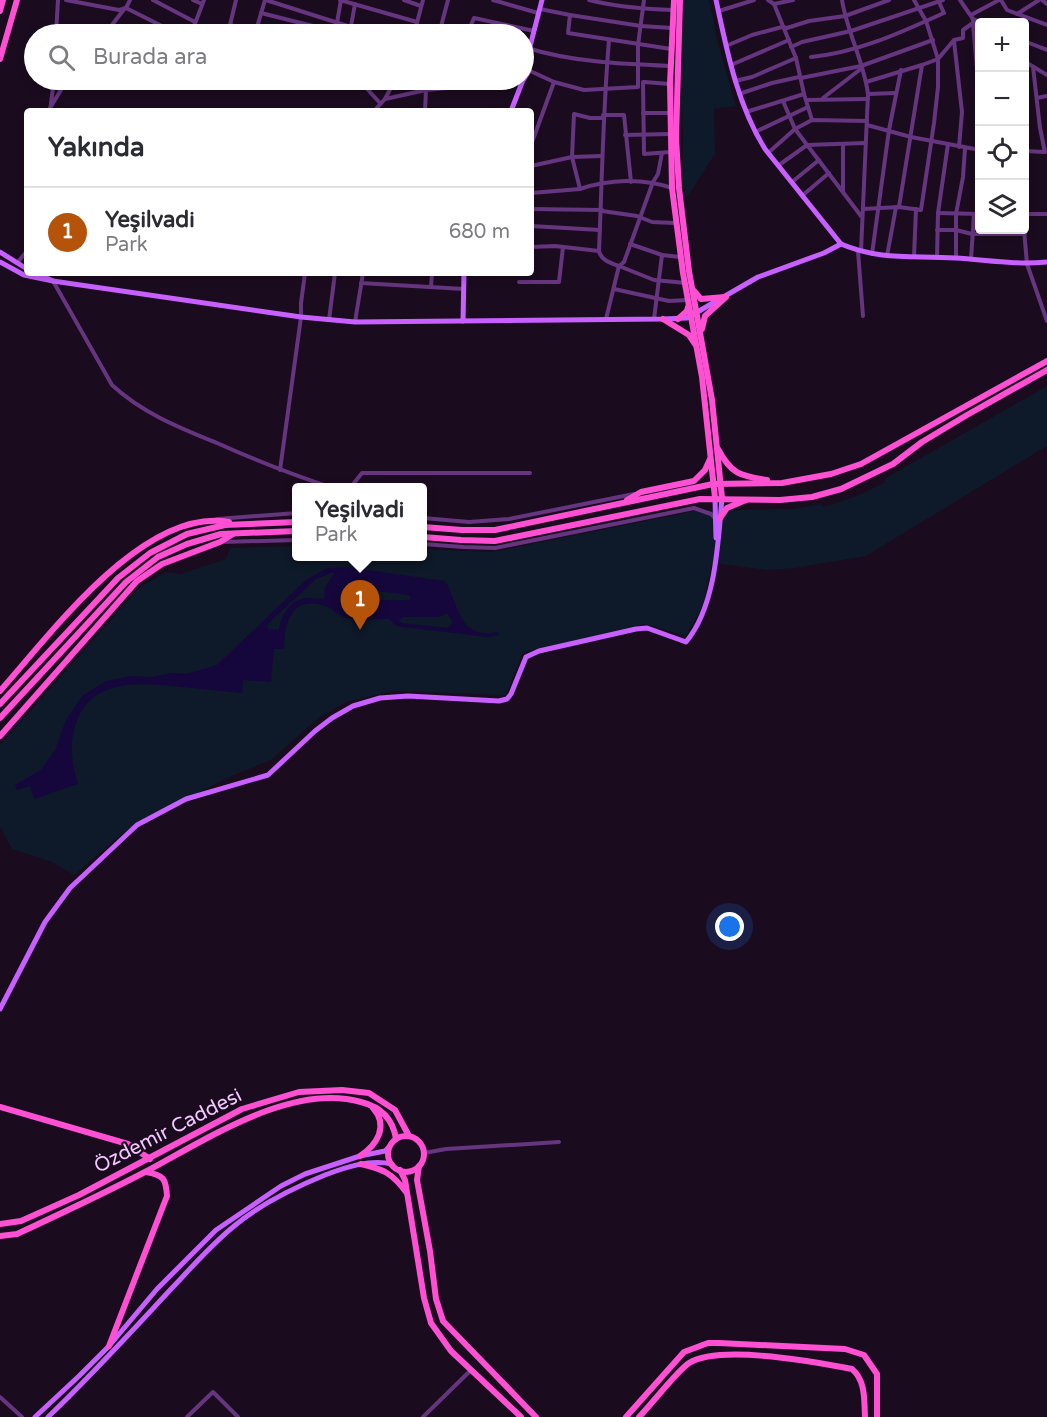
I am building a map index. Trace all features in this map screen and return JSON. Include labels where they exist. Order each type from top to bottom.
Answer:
[{"type":"main road","points":[[0,11],[3,0]]},
{"type":"main road","points":[[0,59],[17,0]]},
{"type":"main road","points":[[674,0],[670,66],[670,152],[675,223],[689,301],[701,334],[712,400],[717,447],[718,498]]},
{"type":"main road","points":[[680,0],[677,158],[682,223],[693,290],[697,348],[717,484]]},
{"type":"main road","points":[[693,290],[701,298],[726,297]]},
{"type":"main road","points":[[701,334],[705,316],[726,297]]},
{"type":"main road","points":[[678,319],[687,311],[689,301]]},
{"type":"main road","points":[[663,320],[689,335],[697,348]]},
{"type":"main road","points":[[427,527],[495,530],[717,484],[782,483],[831,474],[861,464],[1047,361]]},
{"type":"main road","points":[[427,537],[495,541],[700,499],[780,500],[812,497],[841,489],[893,464],[922,442],[966,415],[1047,370]]},
{"type":"main road","points":[[717,447],[726,464],[737,474],[782,483]]},
{"type":"main road","points":[[621,504],[641,492],[694,481],[705,470],[711,455]]},
{"type":"main road","points":[[718,518],[727,508],[748,499]]},
{"type":"main road","points":[[0,691],[95,584],[150,541],[177,528],[216,519],[238,524]]},
{"type":"main road","points":[[0,704],[118,578],[150,553],[187,534],[225,525],[292,522]]},
{"type":"main road","points":[[0,718],[126,582],[158,557],[187,544],[220,534],[292,531]]},
{"type":"main road","points":[[0,736],[137,581],[162,564],[220,542],[235,533]]},
{"type":"main road","name":"Özdemir Caddesi","points":[[0,1224],[21,1221],[79,1195],[242,1109],[299,1092],[342,1090],[369,1093],[395,1110],[409,1136]]},
{"type":"main road","name":"Özdemir Caddesi","points":[[0,1236],[17,1234],[145,1172],[230,1125],[280,1106],[334,1098],[368,1104],[387,1116],[394,1128],[396,1139]]},
{"type":"main road","points":[[368,1104],[379,1115],[381,1127],[375,1142],[360,1160],[382,1168],[398,1181],[408,1195]]},
{"type":"main road","points":[[0,1107],[128,1144],[150,1159]]},
{"type":"main road","points":[[521,1417],[452,1351],[431,1323],[424,1298],[405,1180],[400,1170],[392,1164],[388,1154],[389,1147],[396,1139],[409,1136],[421,1143],[424,1153],[417,1180],[436,1299],[443,1321],[536,1417]]},
{"type":"main road","points":[[400,1170],[410,1171],[419,1166]]},
{"type":"main road","points":[[109,1346],[167,1196],[163,1178],[158,1174],[145,1172]]},
{"type":"main road","points":[[626,1417],[684,1352],[708,1343],[719,1343],[845,1349],[864,1355],[877,1374],[877,1417]]},
{"type":"main road","points":[[639,1417],[687,1364],[703,1356],[723,1355],[788,1357],[852,1369],[860,1375],[866,1417]]},
{"type":"street","points":[[57,24],[58,0]]},
{"type":"street","points":[[66,0],[119,10],[126,8],[158,24]]},
{"type":"street","points":[[113,24],[130,0]]},
{"type":"street","points":[[153,0],[195,22],[203,2],[193,0]]},
{"type":"street","points":[[230,24],[236,0]]},
{"type":"street","points":[[258,24],[265,0],[344,24]]},
{"type":"street","points":[[337,22],[340,0],[417,22],[423,0]]},
{"type":"street","points":[[404,0],[421,6]]},
{"type":"street","points":[[442,24],[448,0]]},
{"type":"street","points":[[493,0],[540,11],[641,26],[672,28]]},
{"type":"street","points":[[534,36],[542,0]]},
{"type":"street","points":[[589,0],[608,5],[673,10]]},
{"type":"street","points":[[644,0],[638,45],[644,154],[670,152]]},
{"type":"street","points":[[716,0],[735,81],[754,132],[768,153],[841,244],[887,257],[956,258],[1027,264],[1047,262]]},
{"type":"street","points":[[719,11],[754,0]]},
{"type":"street","points":[[768,0],[774,4],[796,58],[812,120]]},
{"type":"street","points":[[774,4],[793,0]]},
{"type":"street","points":[[842,0],[866,82],[868,97],[860,251],[863,316]]},
{"type":"street","points":[[726,46],[752,35],[809,21],[845,16],[889,0]]},
{"type":"street","points":[[862,209],[897,207],[921,210],[938,87],[938,58],[926,21],[914,0]]},
{"type":"street","points":[[866,82],[938,58],[954,40],[963,39],[963,30],[972,19],[1000,0],[1007,10],[1016,15],[1047,25]]},
{"type":"street","points":[[1016,15],[1040,0],[1047,4]]},
{"type":"street","points":[[791,47],[802,42],[851,31],[940,1],[944,13],[926,21],[857,49],[836,55],[811,57]]},
{"type":"street","points":[[962,1],[972,19],[977,72]]},
{"type":"street","points":[[351,24],[355,4]]},
{"type":"street","points":[[261,13],[302,24]]},
{"type":"street","points":[[570,15],[568,33],[671,49]]},
{"type":"street","points":[[471,24],[474,18],[500,24]]},
{"type":"street","points":[[609,40],[604,90],[601,156],[602,211],[598,251],[603,259],[619,267],[659,281],[686,283]]},
{"type":"street","points":[[731,65],[789,40]]},
{"type":"street","points":[[740,94],[772,83],[861,67],[933,40]]},
{"type":"street","points":[[954,40],[962,112],[963,177],[956,214],[956,258]]},
{"type":"street","points":[[1029,43],[1047,50]]},
{"type":"street","points":[[534,50],[607,63],[670,66]]},
{"type":"street","points":[[735,81],[752,77],[796,58]]},
{"type":"street","points":[[1029,64],[1047,76]]},
{"type":"street","points":[[887,257],[911,137],[922,65]]},
{"type":"street","points":[[822,99],[861,67]]},
{"type":"street","points":[[1029,151],[1045,152],[1033,67]]},
{"type":"street","points":[[872,254],[889,130],[901,70]]},
{"type":"street","points":[[534,72],[554,82],[584,90],[638,87],[641,82]]},
{"type":"street","points":[[534,137],[554,82]]},
{"type":"street","points":[[641,82],[670,84]]},
{"type":"street","points":[[50,108],[53,90]]},
{"type":"street","points":[[51,108],[61,90]]},
{"type":"street","points":[[367,90],[377,107],[390,90]]},
{"type":"street","points":[[385,99],[426,90],[425,108]]},
{"type":"street","points":[[512,108],[519,90]]},
{"type":"street","points":[[806,100],[868,97],[896,93]]},
{"type":"street","points":[[745,112],[804,94]]},
{"type":"street","points":[[1037,98],[1047,96]]},
{"type":"street","points":[[783,100],[795,129],[862,217]]},
{"type":"street","points":[[754,132],[808,107]]},
{"type":"street","points":[[643,113],[670,113]]},
{"type":"street","points":[[580,189],[572,157],[574,114],[590,118],[624,115],[631,182]]},
{"type":"street","points":[[768,153],[795,129],[812,120],[867,123],[911,137],[975,149]]},
{"type":"street","points":[[625,135],[670,134]]},
{"type":"street","points":[[779,165],[807,145],[866,143]]},
{"type":"street","points":[[843,144],[843,192]]},
{"type":"street","points":[[938,258],[938,213],[948,144]]},
{"type":"street","points":[[606,320],[619,267],[624,262],[642,218],[653,182],[658,174],[662,153]]},
{"type":"street","points":[[534,165],[572,157],[601,156]]},
{"type":"street","points":[[792,182],[819,160]]},
{"type":"street","points":[[803,195],[829,173]]},
{"type":"street","points":[[534,193],[580,189],[602,182],[653,182],[672,188]]},
{"type":"street","points":[[534,209],[602,211],[652,222],[675,223]]},
{"type":"street","points":[[914,258],[916,209]]},
{"type":"street","points":[[938,213],[974,215],[971,260]]},
{"type":"street","points":[[1029,214],[1047,214]]},
{"type":"street","points":[[534,226],[600,230]]},
{"type":"street","points":[[937,230],[956,230],[975,234]]},
{"type":"street","points":[[1024,234],[1027,264],[1047,321]]},
{"type":"street","points":[[630,244],[662,255],[681,257]]},
{"type":"street","points":[[29,276],[301,317],[355,322],[663,320],[678,319],[694,314],[758,278],[824,253],[841,244]]},
{"type":"street","points":[[534,247],[563,246],[598,251]]},
{"type":"street","points":[[519,282],[559,282],[563,246]]},
{"type":"street","points":[[0,252],[24,266]]},
{"type":"street","points":[[17,263],[24,255]]},
{"type":"street","points":[[654,320],[662,255]]},
{"type":"street","points":[[0,262],[24,275]]},
{"type":"street","points":[[42,276],[53,281],[112,385],[126,398],[174,426],[280,470],[318,483]]},
{"type":"street","points":[[280,470],[305,276]]},
{"type":"street","points":[[329,320],[335,276]]},
{"type":"street","points":[[355,322],[362,276]]},
{"type":"street","points":[[431,287],[432,276]]},
{"type":"street","points":[[463,321],[464,276]]},
{"type":"street","points":[[361,283],[464,289]]},
{"type":"street","points":[[614,289],[669,301],[689,301]]},
{"type":"street","points":[[354,483],[362,473],[530,473]]},
{"type":"street","points":[[427,518],[469,522],[509,519],[641,492]]},
{"type":"street","points":[[0,1009],[45,922],[70,888],[137,825],[186,799],[268,775],[315,731],[353,706],[380,698],[408,696],[499,701],[507,699],[511,694],[526,657],[539,651],[647,628],[686,642],[702,616],[711,583],[717,549],[718,498]]},
{"type":"street","points":[[427,544],[495,548],[694,508],[718,518]]},
{"type":"street","points":[[216,519],[292,513]]},
{"type":"street","points":[[220,542],[292,540]]},
{"type":"street","points":[[424,1153],[446,1149],[559,1142]]},
{"type":"street","points":[[48,1417],[234,1226],[289,1191],[389,1147]]},
{"type":"street","points":[[35,1417],[109,1346],[157,1289],[216,1230],[281,1186],[306,1174],[360,1160],[392,1164]]},
{"type":"street","points":[[423,1417],[471,1370]]},
{"type":"street","points":[[187,1417],[213,1392],[238,1417]]},
{"type":"street","points":[[0,1397],[22,1417]]},
{"type":"shaded area","points":[[684,0],[709,0],[719,47],[736,106],[714,109],[715,154],[686,199],[681,90]]},
{"type":"shaded area","points":[[1047,386],[1047,446],[866,556],[795,568],[767,570],[712,563],[703,605],[686,636],[645,624],[523,652],[506,695],[393,691],[346,702],[317,719],[271,760],[227,778],[127,830],[74,875],[52,862],[12,849],[0,827],[0,745],[139,588],[166,572],[180,574],[226,559],[230,548],[292,546],[292,561],[427,561],[427,549],[492,552],[695,511],[792,509],[822,504],[823,507],[878,486],[885,482],[884,479]]},
{"type":"shaded area","points":[[346,567],[445,581],[462,619],[468,626],[475,631],[498,632],[499,635],[488,637],[402,627],[395,625],[389,619],[351,619],[322,605],[302,605],[291,615],[288,622],[284,649],[274,649],[271,682],[243,680],[242,693],[152,684],[122,686],[108,690],[95,696],[85,706],[74,728],[72,752],[78,784],[34,799],[30,786],[17,790],[15,785],[41,770],[55,750],[66,720],[82,696],[106,681],[131,676],[187,674],[217,665],[306,580],[327,568]],"holes":[[[333,572],[334,574],[325,587],[324,599],[307,598],[294,602],[287,610],[279,630],[268,629],[267,626],[273,619],[316,579]],[[363,589],[409,595],[411,598],[409,600],[363,600],[359,597],[359,591]],[[448,614],[453,622],[448,628],[402,623],[399,620],[403,617],[439,617]]]},
{"type":"place","name":"Yeşilvadi","points":[[360,630]]}]
